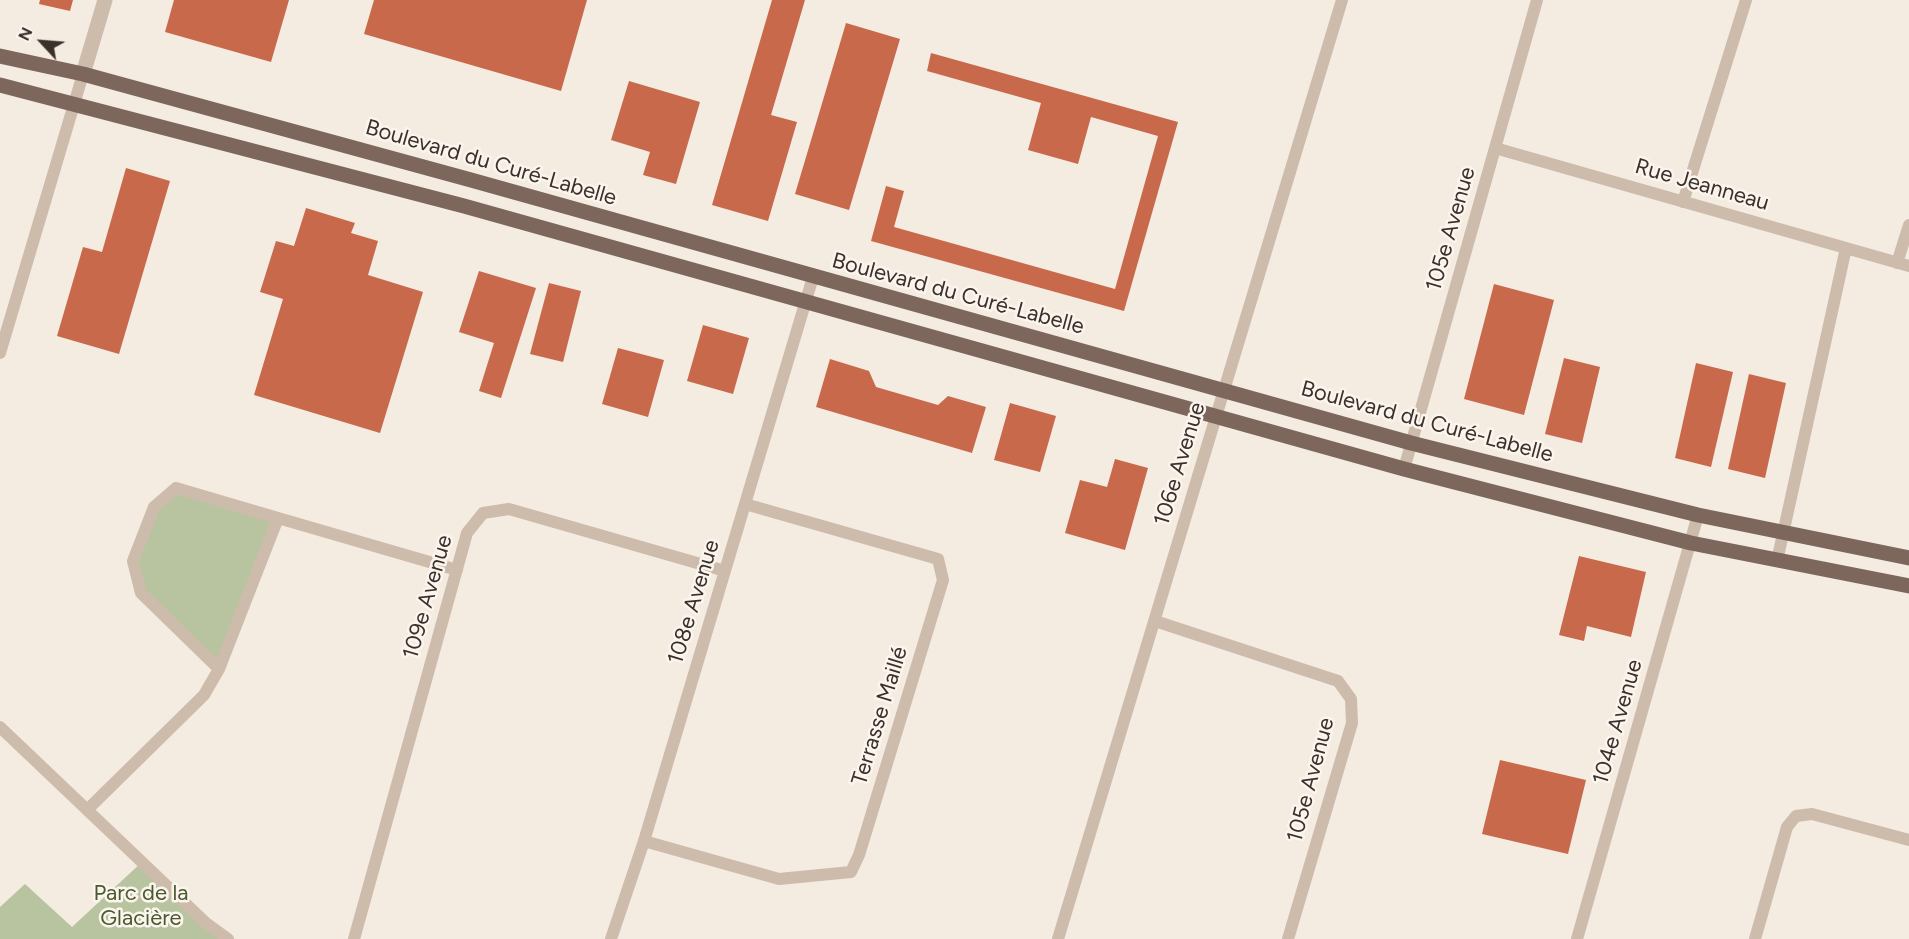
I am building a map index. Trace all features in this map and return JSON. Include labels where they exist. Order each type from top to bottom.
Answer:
[{"type":"main road","name":"Boulevard du Curé-Labelle","points":[[0,56],[83,74],[471,180],[1411,443],[1698,515],[1909,558]]},
{"type":"main road","points":[[0,85],[464,206],[1404,469],[1691,543],[1909,586]]},
{"type":"main road","points":[[464,206],[471,180]]},
{"type":"street","points":[[0,353],[105,0]]},
{"type":"street","name":"106e Avenue","points":[[1058,939],[1342,0]]},
{"type":"street","name":"105e Avenue","points":[[1404,469],[1538,0]]},
{"type":"street","points":[[1683,202],[1746,0]]},
{"type":"street","name":"Rue Jeanneau","points":[[1495,148],[1903,264],[1909,225]]},
{"type":"street","points":[[1778,561],[1846,248]]},
{"type":"street","name":"108e Avenue","points":[[611,939],[644,841],[813,277]]},
{"type":"street","points":[[219,669],[141,593],[133,561],[154,507],[176,488],[457,570]]},
{"type":"street","name":"Terrasse Maillé","points":[[644,841],[779,879],[851,872],[859,855],[943,580],[938,559],[745,504]]},
{"type":"street","name":"109e Avenue","points":[[354,939],[467,533],[483,513],[509,509],[725,571]]},
{"type":"street","name":"104e Avenue","points":[[1577,939],[1698,515]]},
{"type":"street","points":[[87,810],[204,695],[219,669],[278,518]]},
{"type":"street","name":"105e Avenue","points":[[1155,621],[1338,681],[1351,699],[1352,723],[1288,939]]},
{"type":"street","points":[[0,727],[206,923],[228,939]]},
{"type":"street","points":[[1755,939],[1787,827],[1796,816],[1812,814],[1909,840]]},
{"type":"green space","points":[[176,488],[278,518],[219,669],[141,593],[133,561],[154,507]]},
{"type":"green space","name":"Parc de la Glacière","points":[[142,862],[228,939],[0,939],[0,907],[25,884],[72,927]]},
{"type":"building","points":[[40,0],[73,0],[70,11],[39,4]]},
{"type":"building","points":[[174,0],[289,0],[271,62],[165,32]]},
{"type":"building","points":[[374,0],[587,0],[561,91],[364,34]]},
{"type":"building","points":[[772,0],[805,0],[771,115],[797,122],[768,221],[712,205]]},
{"type":"building","points":[[846,23],[900,39],[849,210],[795,194]]},
{"type":"building","points":[[931,53],[1178,122],[1124,311],[871,241],[886,186],[904,191],[894,227],[1115,289],[1158,136],[1091,117],[1078,164],[1028,150],[1041,103],[927,71]]},
{"type":"building","points":[[629,81],[700,102],[676,184],[643,175],[650,152],[611,140]]},
{"type":"building","points":[[126,168],[170,181],[119,354],[57,336],[83,247],[102,252]]},
{"type":"building","points":[[306,208],[355,223],[351,233],[378,241],[368,275],[423,292],[380,433],[254,395],[283,299],[260,292],[276,241],[294,246]]},
{"type":"building","points":[[479,271],[536,288],[501,398],[479,391],[494,343],[459,332]]},
{"type":"building","points":[[549,283],[581,291],[563,362],[530,354]]},
{"type":"building","points":[[1494,284],[1554,300],[1524,415],[1464,399]]},
{"type":"building","points":[[703,325],[749,338],[733,394],[687,381]]},
{"type":"building","points":[[618,348],[664,360],[648,417],[602,404]]},
{"type":"building","points":[[1564,358],[1600,367],[1582,443],[1545,434]]},
{"type":"building","points":[[830,359],[869,371],[876,387],[938,405],[948,396],[986,407],[972,453],[816,407]]},
{"type":"building","points":[[1696,363],[1733,372],[1711,467],[1675,458]]},
{"type":"building","points":[[1749,374],[1786,383],[1765,478],[1728,469]]},
{"type":"building","points":[[1010,403],[1056,416],[1040,472],[994,460]]},
{"type":"building","points":[[1115,459],[1148,468],[1125,550],[1065,533],[1080,480],[1107,487]]},
{"type":"building","points":[[1579,556],[1646,572],[1631,637],[1587,626],[1584,641],[1559,635]]},
{"type":"building","points":[[1500,760],[1586,780],[1568,854],[1482,834]]}]
